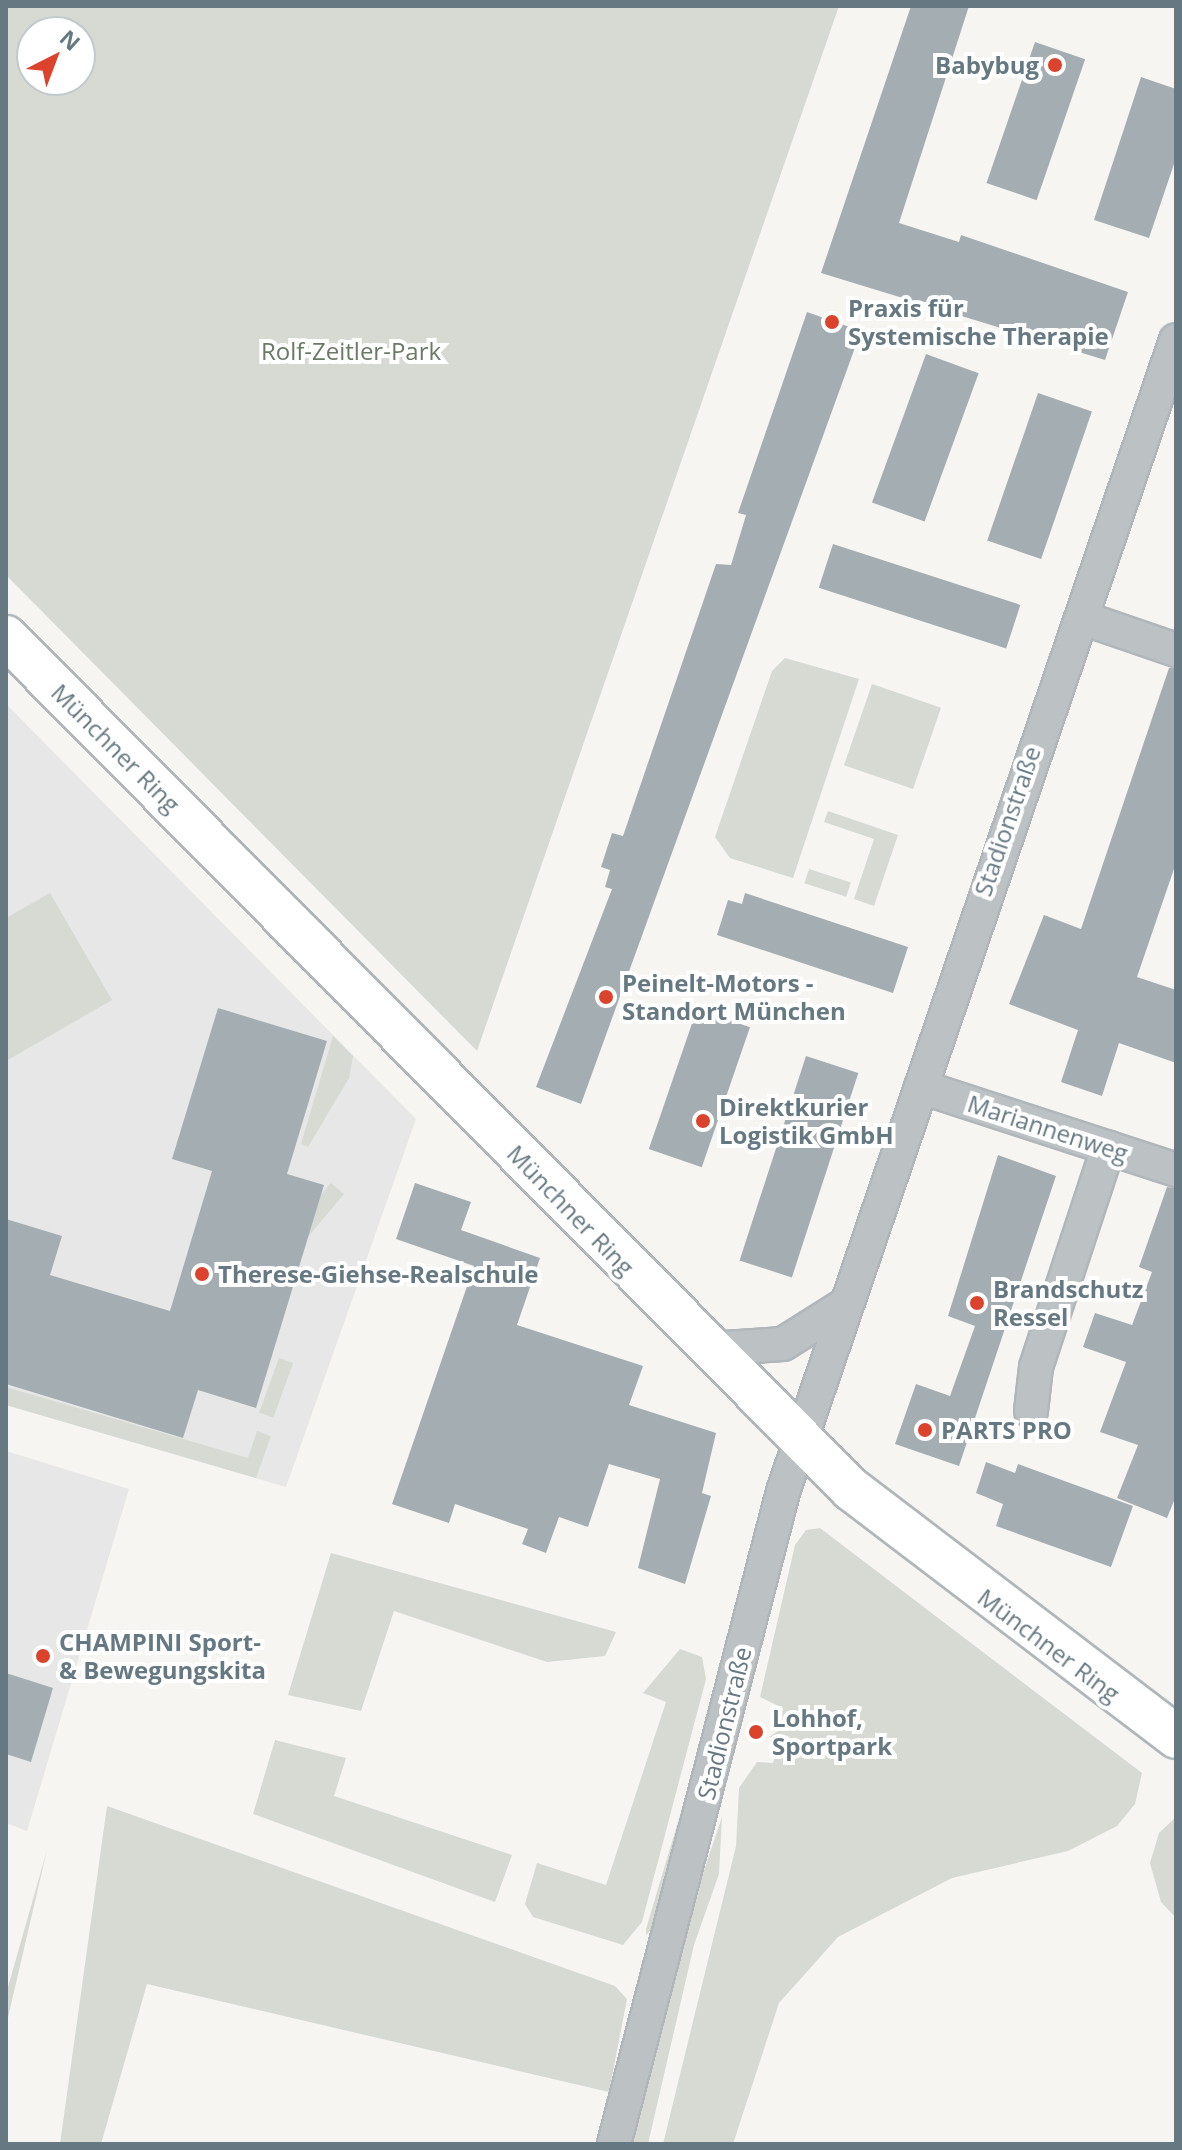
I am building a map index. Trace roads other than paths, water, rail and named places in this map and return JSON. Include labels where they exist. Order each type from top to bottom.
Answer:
[{"type":"main road","name":"Münchner Ring","points":[[6,637],[800,1439],[943,1565],[1176,1737]]},
{"type":"street","name":"Stadionstraße","points":[[614,2144],[800,1439],[921,1087],[1038,728],[1083,618],[1176,340]]},
{"type":"street","points":[[1083,618],[1176,650]]},
{"type":"street","name":"Mariannenweg","points":[[921,1087],[1176,1170]]},
{"type":"street","points":[[1031,1411],[1036,1367],[1108,1148]]},
{"type":"street","points":[[710,1349],[783,1344],[845,1305]]},
{"type":"place","name":"Babybug","points":[[1055,65]]},
{"type":"place","name":"Praxis für Systemische Therapie","points":[[832,322]]},
{"type":"place","name":"Peinelt-Motors - Standort München","points":[[606,997]]},
{"type":"place","name":"Direktkurier Logistik GmbH","points":[[703,1121]]},
{"type":"place","name":"Therese-Giehse-Realschule","points":[[202,1274]]},
{"type":"place","name":"Brandschutz Ressel","points":[[977,1303]]},
{"type":"place","name":"PARTS PRO","points":[[925,1430]]},
{"type":"place","name":"CHAMPINI Sport- & Bewegungskita","points":[[43,1656]]},
{"type":"place","name":"Lohhof, Sportpark","points":[[756,1732]]},
{"type":"park label","name":"Rolf-Zeitler-Park","points":[[351,351]]}]
